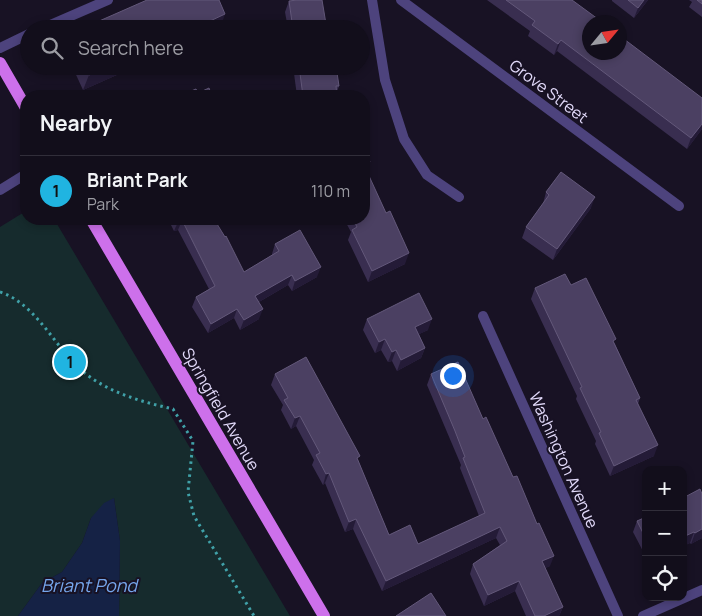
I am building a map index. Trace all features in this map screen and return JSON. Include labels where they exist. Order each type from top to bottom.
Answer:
[{"type":"main road","points":[[0,63],[20,98]]},
{"type":"main road","name":"Springfield Avenue","points":[[95,225],[324,616]]},
{"type":"street","points":[[62,20],[108,0]]},
{"type":"street","points":[[372,0],[385,80],[404,139],[427,175],[459,197]]},
{"type":"street","name":"Grove Street","points":[[401,0],[679,206]]},
{"type":"street","points":[[0,48],[20,38]]},
{"type":"street","points":[[0,190],[20,178]]},
{"type":"street","name":"Washington Avenue","points":[[483,316],[618,616]]},
{"type":"street","points":[[643,616],[702,590]]},
{"type":"path","points":[[0,292],[9,295],[31,312],[75,364],[92,379],[144,403],[173,409],[193,441],[188,492],[194,516],[254,616]]},
{"type":"green space","points":[[20,215],[20,225],[58,225],[290,616],[119,616],[120,541],[114,498],[91,518],[82,543],[62,572],[42,583],[18,616],[0,616],[0,227]]},
{"type":"water","name":"Briant Pond","points":[[114,498],[120,541],[119,616],[18,616],[42,583],[62,572],[82,543],[91,518],[104,503]]},
{"type":"building","points":[[147,0],[219,0],[225,14],[212,20],[101,20]]},
{"type":"building","points":[[322,0],[325,20],[292,20],[289,1]]},
{"type":"building","points":[[506,0],[572,0],[592,15],[582,15],[582,56],[561,40],[558,44],[532,25],[535,21]]},
{"type":"building","points":[[628,0],[644,0],[638,8]]},
{"type":"building","points":[[627,41],[702,98],[702,124],[691,138],[588,60],[627,60]]},
{"type":"building","points":[[300,75],[337,75],[339,86],[336,86],[336,90],[302,90]]},
{"type":"building","points":[[561,172],[595,197],[557,249],[526,227],[549,195],[546,192]]},
{"type":"building","points":[[370,178],[386,213],[390,211],[409,253],[372,271],[352,230],[357,227],[356,225],[370,225]]},
{"type":"building","points":[[184,225],[218,225],[226,236],[244,272],[279,251],[275,244],[300,230],[321,267],[295,281],[292,275],[255,296],[263,309],[244,320],[237,309],[211,324],[196,297],[215,286]]},
{"type":"building","points":[[565,274],[571,285],[586,278],[616,339],[613,341],[640,398],[636,400],[658,445],[614,466],[599,433],[601,432],[580,388],[582,387],[535,288]]},
{"type":"building","points":[[419,293],[432,319],[415,327],[425,348],[401,360],[396,350],[392,352],[385,339],[379,342],[367,319]]},
{"type":"building","points":[[306,357],[360,456],[357,458],[389,535],[410,525],[418,544],[485,513],[463,458],[465,457],[455,431],[431,374],[458,362],[483,419],[486,417],[513,477],[517,476],[537,524],[539,523],[554,556],[542,561],[563,607],[544,616],[535,616],[519,581],[488,595],[473,564],[507,541],[500,527],[386,581],[356,519],[349,522],[329,473],[326,474],[316,455],[320,453],[300,416],[295,418],[284,400],[288,398],[275,374]]},
{"type":"building","points":[[700,489],[702,494],[702,529],[687,535],[687,511],[687,496]]},
{"type":"building","points":[[642,519],[642,531],[637,521]]},
{"type":"building","points":[[431,593],[446,616],[396,616]]},
{"type":"place","name":"Briant Park","points":[[70,362]]}]
